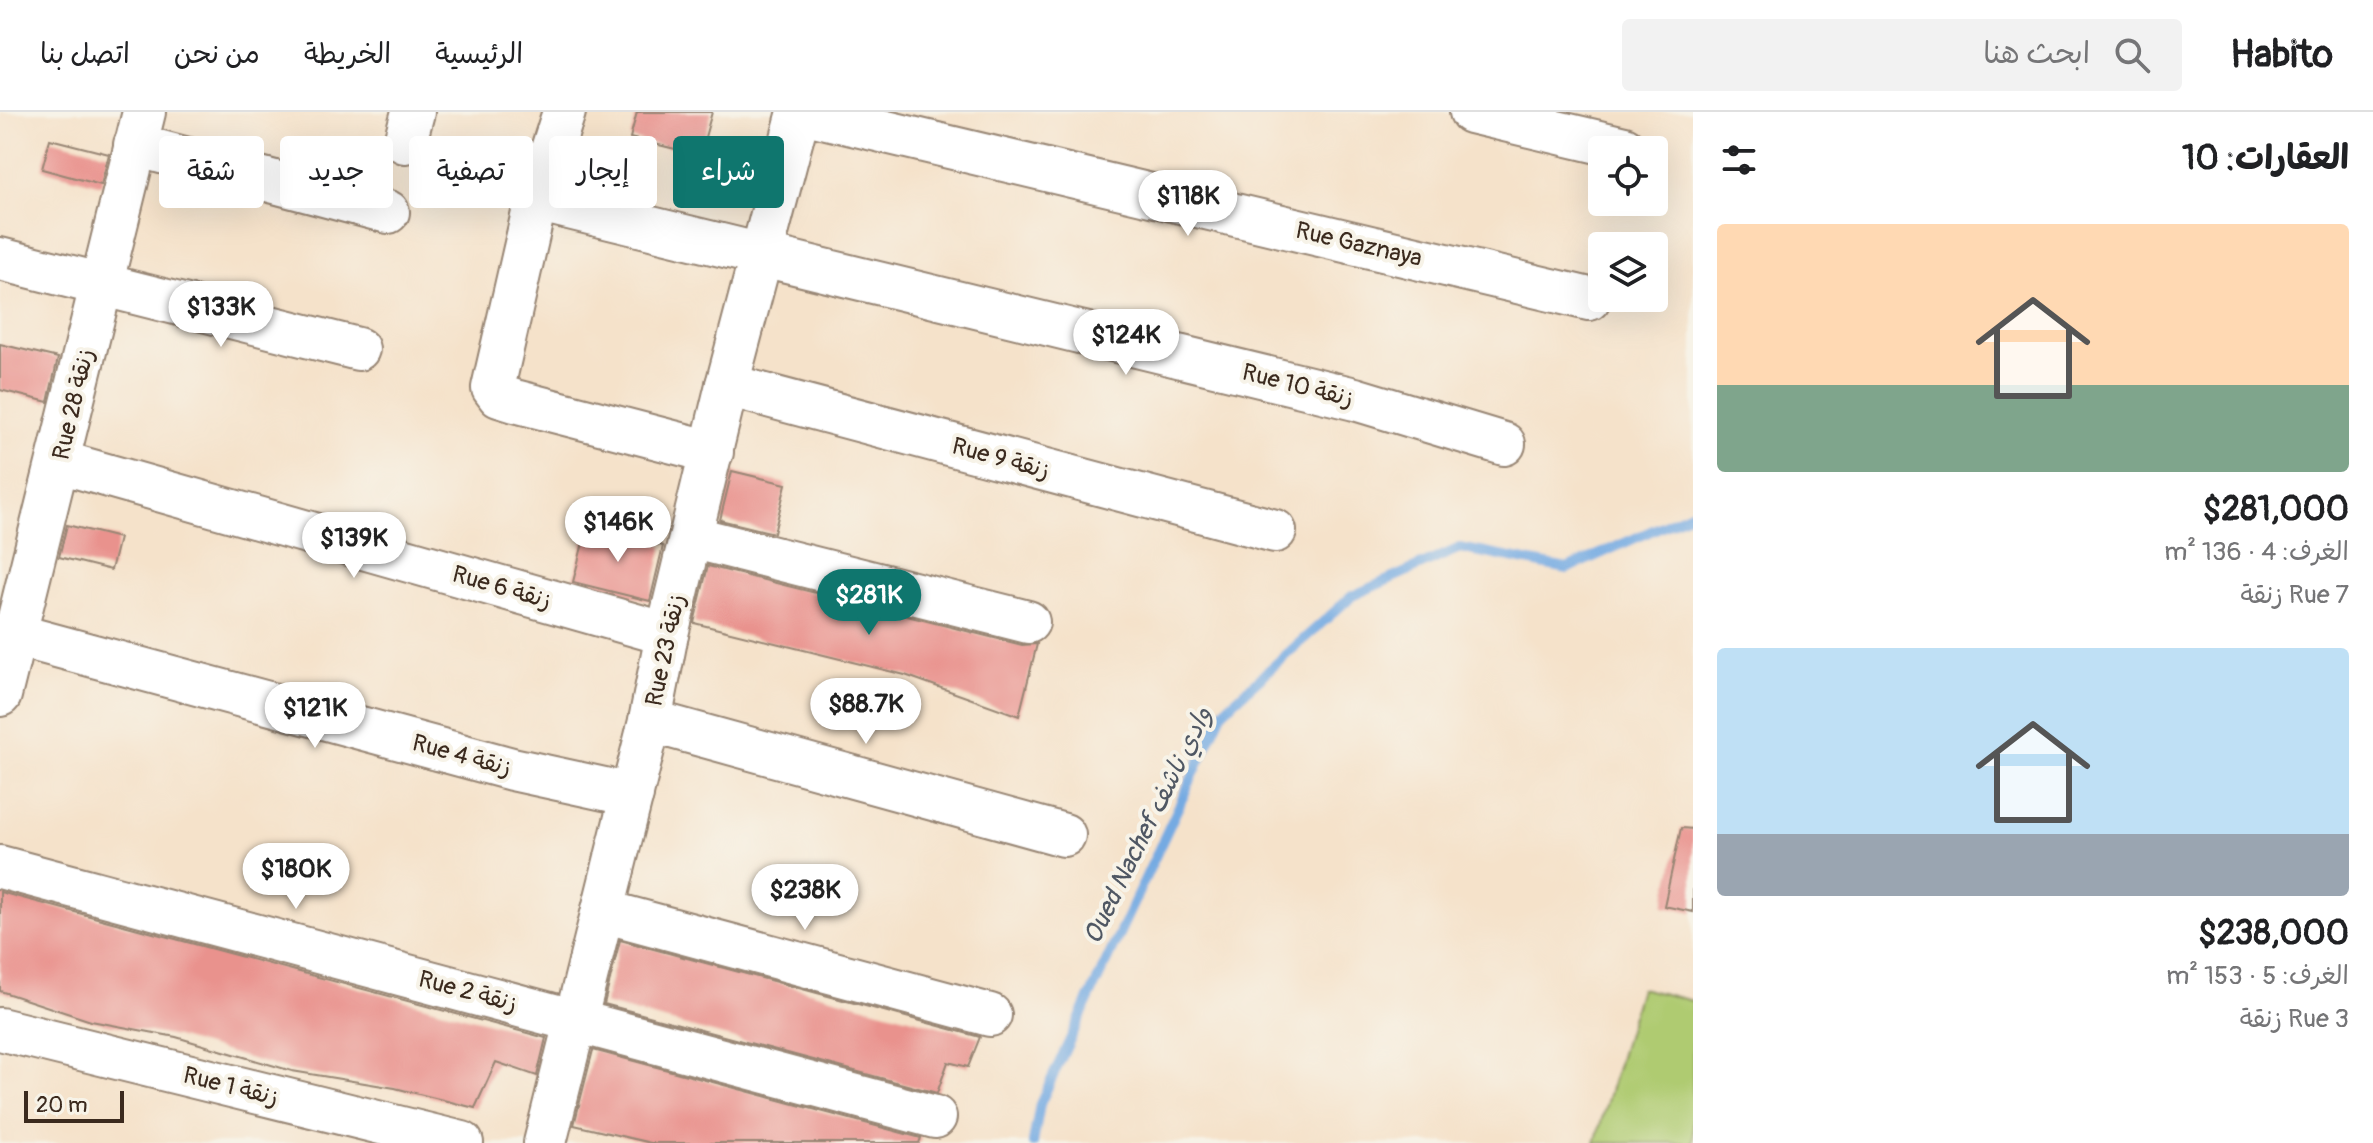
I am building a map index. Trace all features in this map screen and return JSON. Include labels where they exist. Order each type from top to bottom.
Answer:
[{"type":"street","points":[[564,112],[536,200],[493,388],[499,396],[712,452]]},
{"type":"street","name":"Rue 23 زنقة","points":[[545,1143],[650,721],[667,634],[727,385],[801,112]]},
{"type":"street","name":"Rue Gaznaya","points":[[801,112],[1588,299]]},
{"type":"street","points":[[1471,112],[1588,140]]},
{"type":"street","points":[[140,129],[388,212]]},
{"type":"street","name":"Rue 28 زنقة","points":[[0,695],[140,129]]},
{"type":"street","name":"Rue 10 زنقة","points":[[536,200],[1355,399],[1504,444]]},
{"type":"street","points":[[0,259],[358,349]]},
{"type":"street","name":"Rue 9 زنقة","points":[[727,385],[1275,531]]},
{"type":"street","name":"Rue 6 زنقة","points":[[60,462],[667,634]]},
{"type":"street","points":[[691,537],[1028,622]]},
{"type":"street","name":"Rue 4 زنقة","points":[[16,635],[512,769],[632,795]]},
{"type":"street","points":[[650,721],[1064,835]]},
{"type":"street","name":"Rue 2 زنقة","points":[[0,867],[935,1117]]},
{"type":"street","points":[[603,911],[990,1015]]},
{"type":"street","name":"Rue زنقة 1","points":[[0,1029],[371,1130],[462,1143]]},
{"type":"green space","points":[[1640,988],[1693,1001],[1693,1143],[1595,1143]]},
{"type":"building","points":[[637,112],[712,112],[705,136],[673,136],[673,148],[657,145],[657,136],[631,136]]},
{"type":"building","points":[[50,139],[109,154],[101,185],[42,169]]},
{"type":"building","points":[[0,344],[58,358],[48,402],[0,390]]},
{"type":"building","points":[[732,471],[786,484],[774,533],[720,520]]},
{"type":"building","points":[[67,525],[119,538],[111,570],[59,557]]},
{"type":"building","points":[[587,527],[663,546],[650,601],[573,582]]},
{"type":"building","points":[[708,566],[1022,645],[1037,644],[1019,716],[905,675],[694,623]]},
{"type":"building","points":[[1681,828],[1693,829],[1693,912],[1664,906]]},
{"type":"building","points":[[0,892],[546,1038],[537,1076],[496,1062],[475,1108],[395,1088],[292,1071],[176,1037],[91,1021],[0,991]]},
{"type":"building","points":[[620,940],[980,1037],[968,1067],[948,1062],[937,1093],[604,1004]]},
{"type":"building","points":[[593,1050],[921,1138],[919,1143],[651,1143],[574,1125]]},
{"type":"waterway","name":"Oued Nachef وادي ناشف","points":[[1033,1143],[1040,1104],[1223,711],[1352,596],[1460,548],[1567,569],[1693,512]]}]
